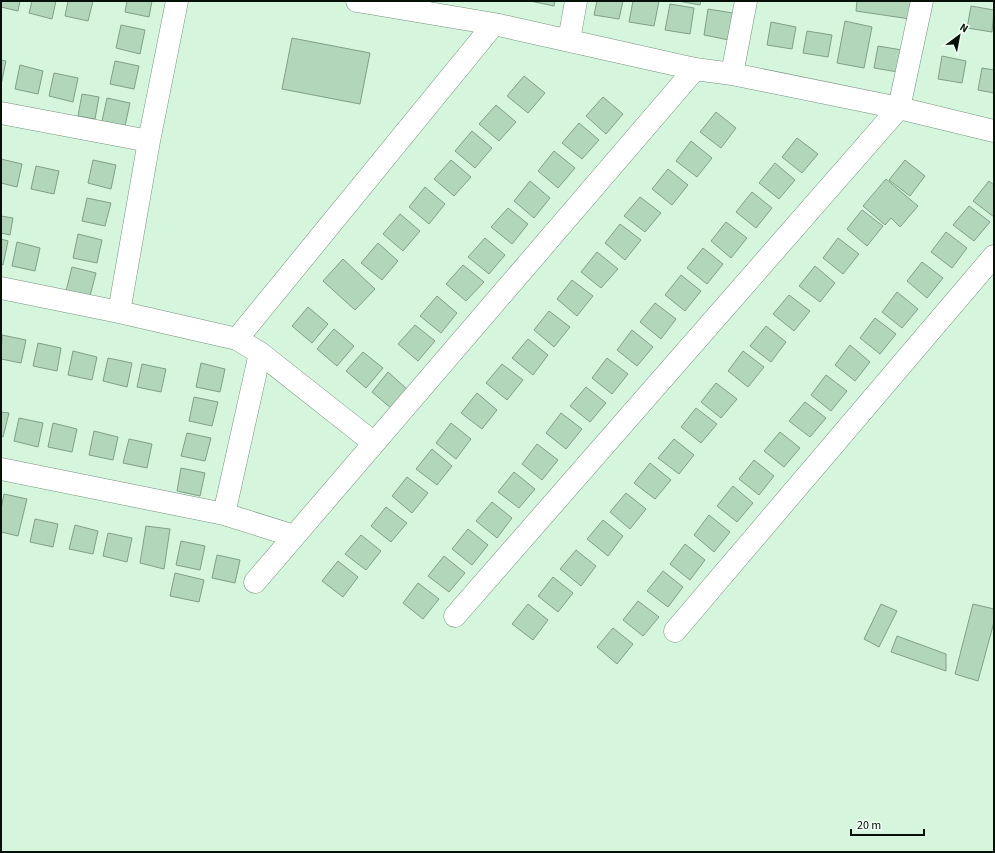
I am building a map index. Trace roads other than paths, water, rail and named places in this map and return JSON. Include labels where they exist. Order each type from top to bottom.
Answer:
[{"type":"street","points":[[119,312],[149,141],[177,1]]},
{"type":"street","points":[[357,1],[389,4],[494,24],[695,69],[732,74],[899,108],[994,131]]},
{"type":"street","points":[[569,40],[576,1]]},
{"type":"street","points":[[732,74],[746,1]]},
{"type":"street","points":[[455,616],[899,108],[922,1]]},
{"type":"street","points":[[237,339],[494,24]]},
{"type":"street","points":[[255,582],[695,69]]},
{"type":"street","points":[[1,113],[149,141]]},
{"type":"street","points":[[675,631],[994,256]]},
{"type":"street","points":[[1,288],[119,312],[237,339],[260,353],[374,443]]},
{"type":"street","points":[[224,514],[260,353]]},
{"type":"street","points":[[1,469],[224,514],[294,536]]}]
